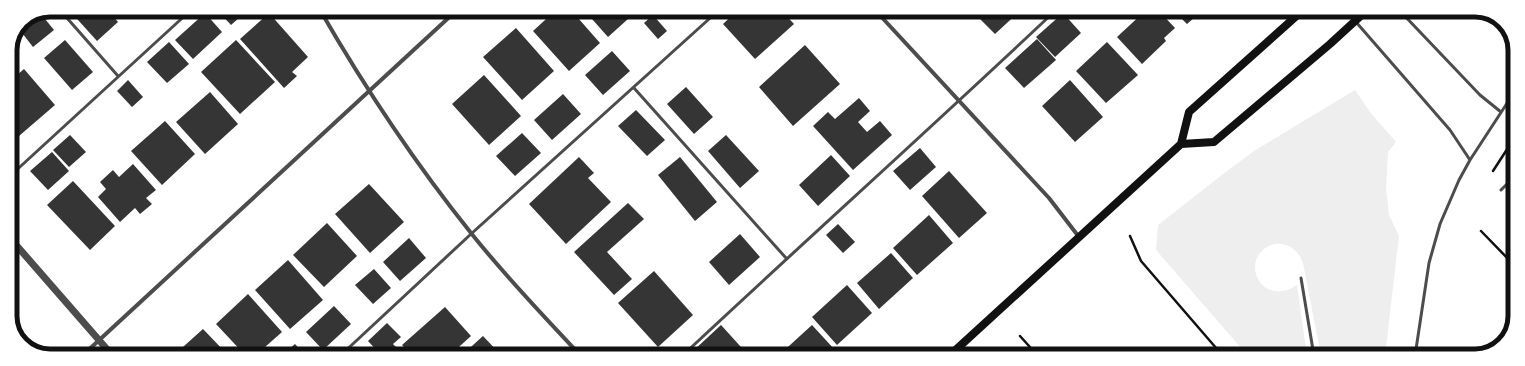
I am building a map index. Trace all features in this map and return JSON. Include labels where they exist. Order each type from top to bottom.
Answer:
[{"type":"main road","points":[[957,349],[1181,144],[1189,112],[1295,17]]},
{"type":"main road","points":[[1181,144],[1214,142],[1330,44],[1359,17]]},
{"type":"street","points":[[324,17],[354,69],[417,160],[471,234],[574,349]]},
{"type":"street","points":[[89,349],[370,92],[450,17]]},
{"type":"street","points":[[881,17],[1048,198],[1079,237]]},
{"type":"street","points":[[1351,17],[1355,21]]},
{"type":"street","points":[[17,246],[107,349]]},
{"type":"lane","points":[[66,17],[118,76]]},
{"type":"lane","points":[[17,170],[183,17]]},
{"type":"lane","points":[[348,349],[471,234],[711,17]]},
{"type":"lane","points":[[689,349],[786,258],[1049,17]]},
{"type":"lane","points":[[1406,17],[1480,95],[1501,112]]},
{"type":"lane","points":[[1355,21],[1450,130],[1470,160]]},
{"type":"lane","points":[[634,88],[786,258]]},
{"type":"lane","points":[[1417,349],[1424,288],[1433,245],[1440,224],[1459,180],[1470,160],[1508,102]]},
{"type":"lane","points":[[1501,190],[1508,183]]},
{"type":"lane","points":[[1301,278],[1313,349]]},
{"type":"path","points":[[1493,172],[1508,147]]},
{"type":"path","points":[[1481,231],[1508,259]]},
{"type":"path","points":[[1130,236],[1141,262],[1217,349]]},
{"type":"path","points":[[1020,336],[1032,349]]},
{"type":"shaded area","points":[[1355,90],[1370,112],[1396,142],[1388,152],[1386,189],[1389,215],[1399,236],[1386,349],[1320,349],[1303,263],[1296,252],[1288,245],[1278,244],[1269,246],[1262,251],[1257,259],[1255,268],[1258,279],[1264,286],[1272,291],[1283,291],[1297,285],[1306,349],[1242,349],[1156,250],[1158,225],[1254,151]]},
{"type":"building","points":[[75,17],[114,17],[118,22],[97,41]]},
{"type":"building","points":[[201,17],[209,17],[222,32],[193,59],[175,40]]},
{"type":"building","points":[[224,17],[240,17],[231,25]]},
{"type":"building","points":[[265,17],[273,17],[308,57],[292,72],[297,76],[284,88],[240,39]]},
{"type":"building","points":[[548,17],[577,17],[600,43],[569,71],[533,31]]},
{"type":"building","points":[[590,17],[630,17],[608,37]]},
{"type":"building","points":[[651,17],[655,17],[667,31],[658,39],[644,23]]},
{"type":"building","points":[[730,17],[788,17],[794,24],[755,59],[723,24]]},
{"type":"building","points":[[978,17],[1013,17],[995,34]]},
{"type":"building","points":[[1058,17],[1067,17],[1081,33],[1055,57],[1036,37]]},
{"type":"building","points":[[1139,17],[1165,17],[1175,28],[1164,38],[1166,41],[1142,64],[1117,37]]},
{"type":"building","points":[[1180,17],[1195,17],[1187,24]]},
{"type":"building","points":[[44,18],[54,30],[33,47],[22,33],[32,23]]},
{"type":"building","points":[[516,28],[554,71],[522,100],[483,57]]},
{"type":"building","points":[[1037,39],[1056,60],[1024,88],[1005,68]]},
{"type":"building","points":[[65,40],[93,72],[72,90],[44,58]]},
{"type":"building","points":[[236,40],[275,82],[240,114],[201,72]]},
{"type":"building","points":[[169,42],[189,64],[167,83],[147,62]]},
{"type":"building","points":[[1107,42],[1138,75],[1106,103],[1076,71]]},
{"type":"building","points":[[805,45],[840,84],[793,126],[759,87]]},
{"type":"building","points":[[612,51],[630,71],[603,95],[585,75]]},
{"type":"building","points":[[24,69],[55,105],[19,136],[17,134],[17,75]]},
{"type":"building","points":[[484,75],[521,116],[489,145],[452,104]]},
{"type":"building","points":[[128,80],[143,97],[132,107],[117,91]]},
{"type":"building","points":[[1070,80],[1103,117],[1075,142],[1042,106]]},
{"type":"building","points":[[686,87],[713,117],[694,134],[667,104]]},
{"type":"building","points":[[210,92],[238,124],[205,154],[176,122]]},
{"type":"building","points":[[563,94],[581,114],[552,140],[534,120]]},
{"type":"building","points":[[859,98],[870,111],[858,122],[867,132],[880,121],[892,135],[853,170],[813,126],[828,112],[835,119]]},
{"type":"building","points":[[636,110],[665,140],[647,156],[618,126]]},
{"type":"building","points":[[165,121],[195,154],[162,185],[131,151]]},
{"type":"building","points":[[522,133],[541,153],[515,176],[496,156]]},
{"type":"building","points":[[70,135],[86,152],[69,167],[53,150]]},
{"type":"building","points":[[726,135],[759,171],[740,188],[708,151]]},
{"type":"building","points":[[920,148],[936,167],[910,190],[893,171]]},
{"type":"building","points":[[52,152],[69,171],[48,190],[30,171]]},
{"type":"building","points":[[831,155],[850,176],[818,206],[799,185]]},
{"type":"building","points":[[579,157],[594,173],[588,178],[611,202],[566,244],[529,204]]},
{"type":"building","points":[[680,157],[717,202],[695,221],[658,175]]},
{"type":"building","points":[[133,164],[156,190],[146,198],[152,204],[140,214],[135,208],[120,222],[98,197],[106,189],[100,182],[113,170],[119,177]]},
{"type":"building","points":[[949,171],[987,213],[959,238],[922,196]]},
{"type":"building","points":[[73,181],[115,226],[90,250],[47,205]]},
{"type":"building","points":[[369,184],[404,222],[370,253],[335,214]]},
{"type":"building","points":[[628,203],[644,219],[607,252],[632,279],[614,295],[574,252]]},
{"type":"building","points":[[929,215],[953,243],[917,275],[893,248]]},
{"type":"building","points":[[327,223],[357,256],[324,287],[293,255]]},
{"type":"building","points":[[838,224],[855,242],[843,253],[826,235]]},
{"type":"building","points":[[740,234],[760,257],[729,285],[709,262]]},
{"type":"building","points":[[409,238],[426,258],[400,281],[383,262]]},
{"type":"building","points":[[891,253],[913,278],[879,309],[857,283]]},
{"type":"building","points":[[288,260],[323,300],[290,329],[255,290]]},
{"type":"building","points":[[374,269],[391,288],[373,304],[355,285]]},
{"type":"building","points":[[654,271],[693,315],[658,347],[618,303]]},
{"type":"building","points":[[847,285],[872,313],[837,345],[812,317]]},
{"type":"building","points":[[248,294],[282,332],[263,349],[239,349],[216,324]]},
{"type":"building","points":[[334,306],[351,324],[324,349],[322,349],[306,332]]},
{"type":"building","points":[[445,307],[471,336],[457,349],[406,349],[402,345]]},
{"type":"building","points":[[387,323],[401,337],[393,344],[398,349],[375,349],[368,341]]},
{"type":"building","points":[[721,325],[741,347],[739,349],[695,349]]},
{"type":"building","points":[[812,325],[834,349],[786,349]]},
{"type":"building","points":[[203,329],[222,349],[181,349]]},
{"type":"building","points":[[483,336],[495,349],[469,349]]},
{"type":"building","points":[[295,344],[300,349],[289,349]]}]
